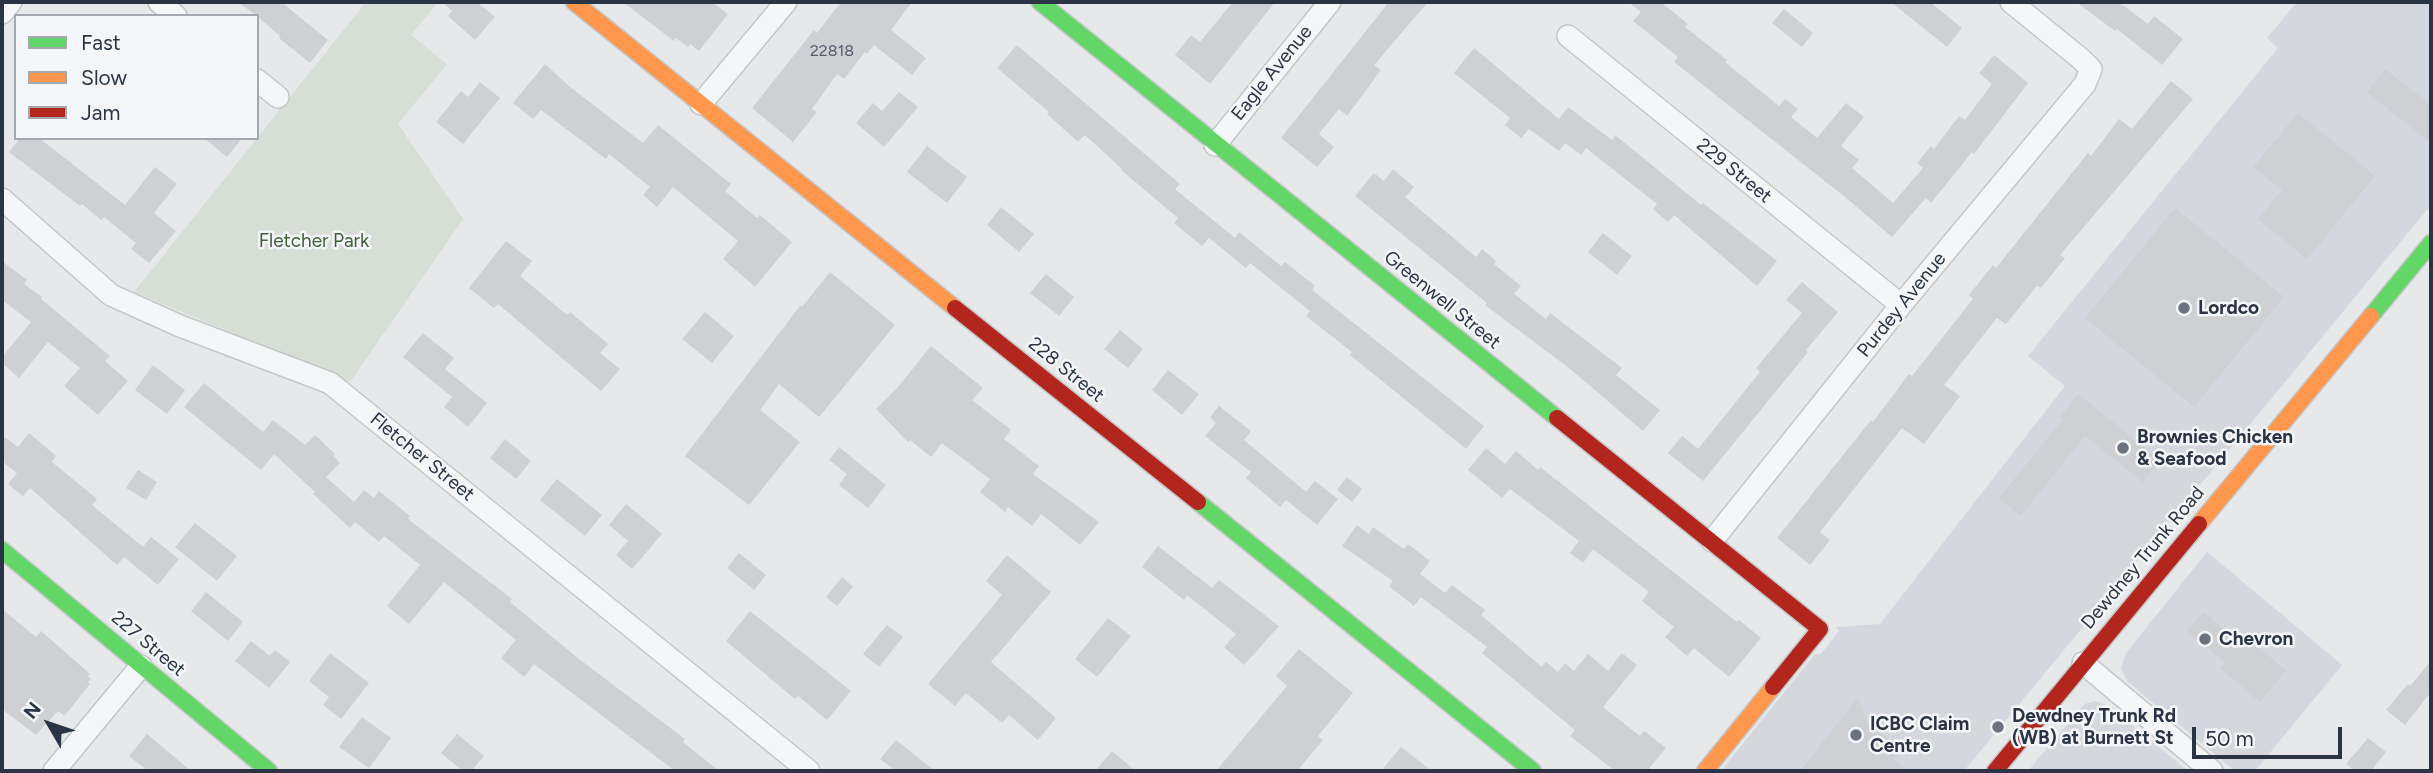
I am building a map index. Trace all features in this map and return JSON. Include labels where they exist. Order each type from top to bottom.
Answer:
[{"type":"street","points":[[2,13],[11,2]]},
{"type":"street","points":[[159,2],[174,14]]},
{"type":"street","name":"228 Street","points":[[574,2],[1533,771]]},
{"type":"street","points":[[701,104],[786,2]]},
{"type":"street","name":"Greenwell Street","points":[[1040,2],[1214,145],[1820,629],[1705,771]]},
{"type":"street","name":"Eagle Avenue","points":[[1214,145],[1330,2]]},
{"type":"street","name":"Purdey Avenue","points":[[1713,541],[1901,305],[2085,84],[2091,69],[2011,2]]},
{"type":"street","name":"229 Street","points":[[1568,36],[1901,305]]},
{"type":"street","points":[[259,82],[278,97]]},
{"type":"street","name":"Fletcher Street","points":[[2,199],[111,295],[180,326],[330,383],[809,771]]},
{"type":"street","name":"Dewdney Trunk Road","points":[[1995,771],[2431,243]]},
{"type":"street","name":"227 Street","points":[[2,550],[269,771]]},
{"type":"street","points":[[2083,663],[2212,771]]},
{"type":"street","points":[[54,771],[141,666]]},
{"type":"shaded area","points":[[2297,2],[2431,2],[2431,205],[1964,771],[1721,771],[1815,654],[1821,654],[1839,631],[1836,627],[1880,624],[2065,386],[2028,356],[2278,48],[2267,38]]},
{"type":"shaded area","points":[[2207,552],[2342,665],[2255,771],[2235,771],[2128,682],[2121,668],[2126,653]]},
{"type":"shaded area","points":[[2094,701],[2102,703],[2133,726],[2188,771],[2028,771],[2080,709]]},
{"type":"green space","name":"Fletcher Park","points":[[366,2],[438,2],[411,35],[447,64],[398,124],[463,219],[350,382],[134,292],[256,140],[259,140],[259,136]]},
{"type":"building","points":[[238,2],[281,2],[328,40],[310,63],[279,38],[280,36],[259,18],[259,14],[254,14]]},
{"type":"building","points":[[442,2],[477,2],[495,17],[475,40],[448,16],[452,11]]},
{"type":"building","points":[[623,2],[712,2],[728,14],[699,51],[676,38],[674,41]]},
{"type":"building","points":[[841,2],[912,2],[891,30],[926,58],[912,75],[874,45],[867,54],[865,52],[844,79],[837,74],[812,109],[817,112],[793,142],[752,108],[814,30],[817,33]]},
{"type":"building","points":[[1233,2],[1275,2],[1210,84],[1175,55],[1191,35],[1200,42]]},
{"type":"building","points":[[1389,2],[1428,2],[1374,65],[1381,70],[1347,116],[1339,109],[1319,134],[1334,147],[1317,167],[1281,138]]},
{"type":"building","points":[[1628,2],[1661,2],[1688,24],[1685,27],[1779,106],[1785,99],[1798,109],[1791,117],[1817,138],[1846,103],[1864,117],[1841,146],[1859,160],[1852,168],[1893,203],[1923,168],[1917,163],[1931,146],[1934,149],[1959,116],[1965,120],[1992,84],[1979,73],[1994,55],[2028,83],[1974,154],[1972,152],[1931,203],[1926,198],[1892,237],[1674,62],[1678,57],[1633,21],[1641,12]]},
{"type":"building","points":[[1891,2],[1930,2],[1962,28],[1947,47]]},
{"type":"building","points":[[2076,2],[2119,2],[2148,24],[2154,16],[2183,39],[2162,65],[2117,29],[2115,31]]},
{"type":"building","points":[[1784,9],[1813,33],[1802,47],[1772,23]]},
{"type":"building","points":[[1017,45],[1180,184],[1175,189],[1235,238],[1239,232],[1281,266],[1285,262],[1315,286],[1312,290],[1484,426],[1466,449],[1350,355],[1352,352],[1306,316],[1310,311],[1250,263],[1246,268],[1209,238],[1202,246],[1174,223],[1178,218],[1121,170],[1085,135],[1078,142],[1047,114],[1049,112],[997,68]]},
{"type":"building","points":[[1474,48],[1559,119],[1568,107],[1612,140],[1615,135],[1701,205],[1703,203],[1777,261],[1757,286],[1674,215],[1668,222],[1653,209],[1657,204],[1586,148],[1581,155],[1565,143],[1559,151],[1529,129],[1521,138],[1505,125],[1510,118],[1454,73]]},
{"type":"building","points":[[545,64],[570,87],[643,143],[658,125],[731,184],[725,191],[757,218],[760,215],[792,242],[755,287],[723,259],[738,241],[673,187],[657,207],[643,195],[650,187],[609,154],[606,159],[541,110],[533,119],[513,103]]},
{"type":"building","points":[[2385,69],[2431,105],[2431,143],[2367,92]]},
{"type":"building","points":[[2171,81],[2193,99],[2060,255],[2065,258],[2041,288],[2037,286],[2006,324],[1997,318],[1944,385],[1960,396],[1924,444],[1902,428],[1820,532],[1830,540],[1810,565],[1777,538],[1871,420],[1873,422],[1909,374],[1912,376],[1973,299],[1969,295],[1993,265],[1996,268],[2088,153],[2091,156],[2119,119],[2132,129]]},
{"type":"building","points":[[480,82],[500,98],[463,144],[436,122],[461,91],[468,97]]},
{"type":"building","points":[[899,92],[918,107],[884,147],[856,123],[873,103],[882,111]]},
{"type":"building","points":[[2298,113],[2375,176],[2307,259],[2258,219],[2282,190],[2253,167]]},
{"type":"building","points":[[18,140],[42,140],[125,205],[155,167],[177,184],[154,213],[176,231],[149,263],[131,249],[136,243],[104,217],[101,220],[82,204],[80,206],[9,152]]},
{"type":"building","points":[[206,140],[240,140],[227,157]]},
{"type":"building","points":[[927,146],[967,177],[947,203],[907,172]]},
{"type":"building","points":[[1393,169],[1414,187],[1405,197],[1476,257],[1482,249],[1496,261],[1494,264],[1521,286],[1514,294],[1546,319],[1550,313],[1622,368],[1616,375],[1660,410],[1643,431],[1569,368],[1485,305],[1487,303],[1355,196],[1374,173],[1384,181]]},
{"type":"building","points":[[1001,207],[1034,234],[1019,252],[987,225]]},
{"type":"building","name":"Lordco","points":[[2175,208],[2284,297],[2194,407],[2085,318]]},
{"type":"building","points":[[1603,233],[1632,256],[1617,275],[1588,252]]},
{"type":"building","points":[[506,241],[532,261],[520,276],[567,315],[570,312],[608,344],[600,353],[620,369],[601,391],[498,304],[494,308],[469,288]]},
{"type":"building","points":[[2,261],[27,280],[24,284],[42,297],[41,299],[110,356],[105,361],[128,381],[98,415],[64,386],[80,368],[48,342],[19,378],[2,363],[2,357],[31,322],[2,300]]},
{"type":"building","points":[[830,272],[895,325],[819,417],[779,384],[760,410],[800,442],[749,505],[685,456],[800,306],[802,307]]},
{"type":"building","points":[[1046,274],[1074,297],[1059,316],[1030,293]]},
{"type":"building","points":[[1802,282],[1838,312],[1703,481],[1668,453],[1682,436],[1698,449],[1760,372],[1756,368],[1802,313],[1786,300]]},
{"type":"building","points":[[705,312],[734,336],[712,363],[682,339]]},
{"type":"building","points":[[1120,330],[1143,349],[1128,368],[1104,349]]},
{"type":"building","points":[[423,333],[454,358],[445,369],[487,403],[468,427],[444,407],[452,397],[403,357]]},
{"type":"building","points":[[931,346],[983,388],[972,400],[1011,430],[1004,439],[1039,466],[1033,474],[1099,522],[1080,545],[1041,514],[1032,526],[1008,507],[1005,512],[980,492],[990,479],[942,443],[931,457],[910,440],[908,442],[876,409],[898,387]]},
{"type":"building","points":[[153,365],[185,390],[167,414],[135,390]]},
{"type":"building","points":[[1168,370],[1199,394],[1182,415],[1152,390]]},
{"type":"building","points":[[204,383],[263,432],[273,420],[305,445],[315,435],[335,454],[333,456],[340,463],[326,477],[354,502],[364,490],[374,498],[379,491],[410,516],[408,519],[512,599],[510,602],[579,659],[685,739],[683,742],[719,771],[675,771],[534,664],[524,677],[501,658],[516,640],[444,582],[409,624],[387,606],[420,565],[384,536],[379,542],[355,522],[350,528],[274,454],[261,470],[184,407]]},
{"type":"building","name":"Brownies Chicken & Seafood","points":[[2078,394],[2160,460],[2143,482],[2085,436],[2021,516],[1999,498],[2063,419],[2060,417]]},
{"type":"building","points":[[1219,406],[1251,431],[1244,440],[1306,492],[1315,481],[1338,499],[1317,525],[1286,500],[1280,507],[1246,478],[1251,472],[1205,436],[1216,423],[1210,417]]},
{"type":"building","points":[[29,433],[56,456],[52,462],[97,499],[92,505],[143,547],[151,537],[179,559],[158,585],[124,557],[117,565],[30,488],[23,496],[8,484],[17,473],[2,461],[2,435],[18,447]]},
{"type":"building","points":[[505,439],[531,461],[516,479],[490,458]]},
{"type":"building","points":[[839,447],[886,485],[868,508],[839,485],[847,474],[829,460]]},
{"type":"building","points":[[1486,448],[1505,464],[1516,451],[1538,470],[1540,467],[1761,638],[1729,677],[1694,648],[1687,656],[1665,637],[1674,627],[1642,601],[1649,592],[1593,549],[1583,563],[1570,553],[1579,541],[1510,489],[1502,498],[1468,470]]},
{"type":"building","points":[[138,470],[157,482],[146,500],[126,488]]},
{"type":"building","points":[[1347,477],[1362,489],[1352,502],[1337,490]]},
{"type":"building","points":[[557,479],[602,515],[585,536],[540,500]]},
{"type":"building","points":[[626,504],[662,534],[632,569],[616,555],[628,541],[609,525]]},
{"type":"building","points":[[195,523],[237,556],[217,581],[175,547]]},
{"type":"building","points":[[1357,525],[1369,534],[1373,527],[1404,549],[1408,544],[1430,561],[1420,574],[1445,593],[1452,585],[1485,610],[1481,615],[1542,667],[1546,662],[1558,672],[1565,663],[1574,671],[1588,654],[1608,671],[1622,653],[1637,665],[1603,707],[1640,736],[1644,731],[1666,748],[1647,771],[1615,771],[1570,736],[1575,730],[1482,653],[1487,647],[1421,597],[1414,606],[1389,586],[1393,581],[1342,546]]},
{"type":"building","points":[[1158,546],[1212,588],[1219,580],[1279,626],[1244,665],[1224,647],[1236,634],[1187,595],[1184,600],[1142,567]]},
{"type":"building","points":[[739,553],[766,575],[754,590],[727,568]]},
{"type":"building","points":[[1007,555],[1051,592],[991,662],[1056,718],[1038,740],[1009,715],[1002,723],[966,693],[955,706],[928,684],[1002,595],[986,581]]},
{"type":"building","points":[[842,577],[853,587],[837,606],[826,597]]},
{"type":"building","points":[[206,592],[243,622],[228,641],[191,611]]},
{"type":"building","points":[[2,609],[36,637],[41,631],[90,674],[90,684],[67,713],[64,716],[58,711],[36,735],[2,709]]},
{"type":"building","points":[[750,611],[851,691],[827,720],[798,696],[795,699],[726,641]]},
{"type":"building","points":[[2203,612],[2241,643],[2246,637],[2286,670],[2260,702],[2220,668],[2225,662],[2187,631]]},
{"type":"building","points":[[1108,618],[1131,636],[1097,677],[1075,659]]},
{"type":"building","points":[[887,625],[903,637],[879,667],[863,654]]},
{"type":"building","points":[[251,641],[270,656],[275,650],[290,662],[269,688],[235,661]]},
{"type":"building","points":[[1299,649],[1353,693],[1318,736],[1323,740],[1297,771],[1216,771],[1287,686],[1276,676]]},
{"type":"building","points":[[330,653],[369,683],[341,719],[323,705],[329,697],[309,681]]},
{"type":"building","points":[[2431,661],[2431,692],[2405,725],[2386,710]]},
{"type":"building","name":"ICBC Claim Centre","points":[[1858,698],[1866,721],[1903,750],[1894,760],[1908,771],[1800,771]]},
{"type":"building","points":[[362,717],[391,738],[369,768],[339,747]]},
{"type":"building","points":[[147,734],[191,771],[148,771],[129,756]]},
{"type":"building","points":[[457,734],[484,756],[471,771],[463,771],[441,753]]},
{"type":"building","points":[[2368,738],[2386,752],[2371,771],[2355,771],[2346,764]]},
{"type":"building","points":[[896,740],[935,771],[896,771],[880,759]]},
{"type":"building","points":[[1401,747],[1432,771],[1381,771]]},
{"type":"building","points":[[1112,751],[1136,771],[1095,771]]},
{"type":"traffic: fast","points":[[1040,2],[1557,418]]},
{"type":"traffic: fast","points":[[2371,316],[2431,243]]},
{"type":"traffic: fast","points":[[1198,502],[1533,771]]},
{"type":"traffic: fast","points":[[2,550],[269,771]]},
{"type":"traffic: slow","points":[[574,2],[955,308]]},
{"type":"traffic: slow","points":[[2199,524],[2371,316]]},
{"type":"traffic: slow","points":[[1705,771],[1773,687]]},
{"type":"traffic: jam","points":[[955,308],[1198,502]]},
{"type":"traffic: jam","points":[[1557,418],[1820,629],[1773,687]]},
{"type":"traffic: jam","points":[[1995,771],[2199,524]]},
{"type":"place","name":"Lordco","points":[[2184,308]]},
{"type":"place","name":"Brownies Chicken & Seafood","points":[[2123,448]]},
{"type":"place","name":"Chevron","points":[[2205,639]]},
{"type":"place","name":"Dewdney Trunk Rd (WB) at Burnett St","points":[[1998,727]]},
{"type":"place","name":"ICBC Claim Centre","points":[[1856,735]]}]
